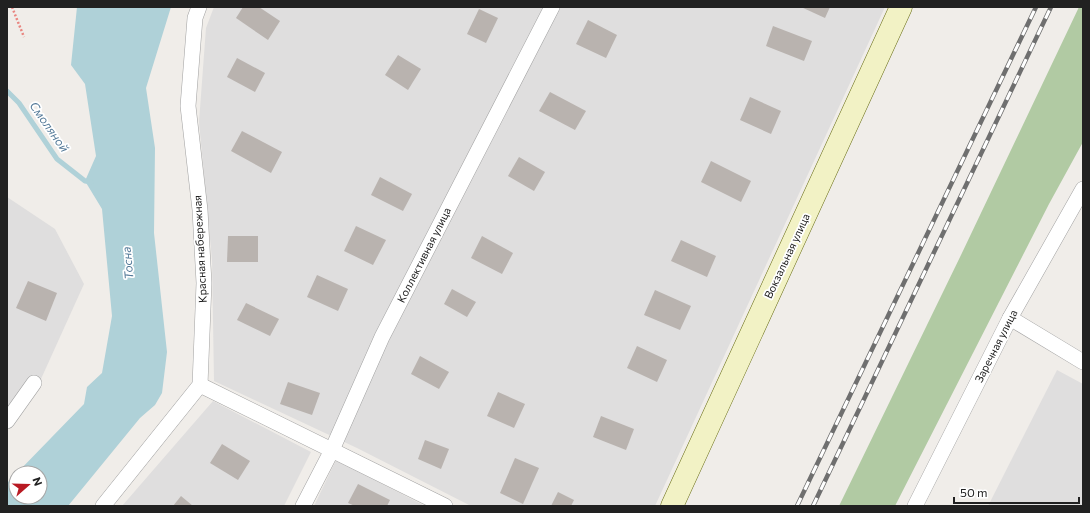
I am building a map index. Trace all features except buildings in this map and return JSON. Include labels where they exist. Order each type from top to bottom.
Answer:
[{"type":"street","name":"Красная набережная","points":[[199,7],[195,18],[188,106],[200,210],[204,283],[200,385]]},
{"type":"street","name":"Коллективная улица","points":[[303,506],[332,450],[382,337],[552,7]]},
{"type":"street","name":"Вокзальная улица","points":[[672,506],[901,7]]},
{"type":"street","name":"Заречная улица","points":[[915,506],[1010,318],[1083,189]]},
{"type":"street","points":[[1010,318],[1083,362]]},
{"type":"street","points":[[7,421],[34,383]]},
{"type":"street","points":[[103,506],[200,385],[445,506]]},
{"type":"path","points":[[12,7],[24,37]]},
{"type":"shaded area","points":[[214,7],[885,7],[655,506],[471,506],[357,448],[214,381],[212,260],[199,122],[206,28]]},
{"type":"shaded area","points":[[7,197],[55,229],[84,284],[36,390],[7,410]]},
{"type":"shaded area","points":[[1057,370],[1083,384],[1083,506],[988,506]]},
{"type":"shaded area","points":[[213,401],[311,452],[284,506],[122,506]]},
{"type":"shaded area","points":[[336,460],[425,506],[314,506]]},
{"type":"green space","points":[[1079,7],[1083,7],[1083,142],[1049,204],[895,506],[839,506],[961,255]]},
{"type":"water","name":"Тосна","points":[[77,7],[171,7],[146,88],[155,148],[154,233],[167,352],[162,393],[155,405],[140,418],[68,506],[7,506],[8,482],[8,505],[48,505],[48,465],[25,465],[84,404],[87,387],[102,373],[112,316],[102,209],[85,181],[96,156],[85,84],[71,65]]},
{"type":"waterway","name":"Смоляной","points":[[7,91],[19,103],[57,159],[85,181],[91,182]]},
{"type":"railway","points":[[797,506],[1036,7]]},
{"type":"railway","points":[[813,506],[1051,7]]}]
